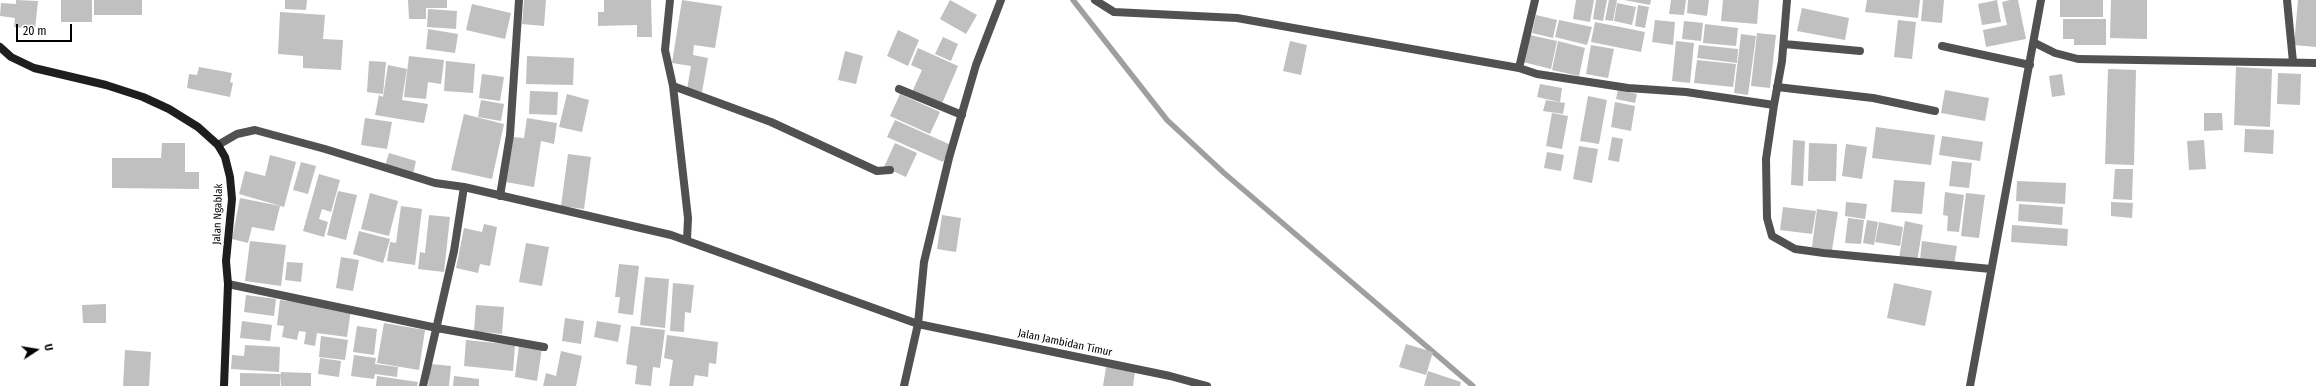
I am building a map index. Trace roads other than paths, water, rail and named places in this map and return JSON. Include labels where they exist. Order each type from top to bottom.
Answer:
[{"type":"street","points":[[500,196],[510,134],[519,0]]},
{"type":"street","points":[[670,0],[665,50],[673,86],[688,218],[687,240]]},
{"type":"street","points":[[1095,0],[1114,12],[1238,18],[1519,68],[1537,74],[1620,87],[1686,92],[1774,105]]},
{"type":"street","points":[[1519,68],[1535,0]]},
{"type":"street","points":[[1787,0],[1784,44],[1766,159],[1767,218],[1772,236],[1794,249],[1824,254],[1991,269]]},
{"type":"street","points":[[1970,386],[2035,43],[2041,0]]},
{"type":"street","points":[[2287,0],[2293,62]]},
{"type":"street","points":[[904,386],[918,324],[924,262],[976,64],[998,1]]},
{"type":"street","points":[[2035,43],[2055,53],[2078,59],[2316,63]]},
{"type":"street","points":[[1784,44],[1860,51]]},
{"type":"street","points":[[1942,46],[2030,65]]},
{"type":"street","name":"Jalan Ngablak","points":[[0,47],[11,57],[34,68],[106,85],[143,97],[169,109],[198,127],[218,145],[225,157],[232,191],[226,261],[228,284],[224,386]]},
{"type":"street","points":[[673,86],[771,122],[877,171],[890,170]]},
{"type":"street","points":[[1777,87],[1874,98],[1935,111]]},
{"type":"street","points":[[898,89],[962,115]]},
{"type":"street","name":"Jalan Jambidan Timur","points":[[218,145],[237,134],[255,130],[324,149],[414,178],[435,183],[464,187],[687,240],[918,324],[1170,376],[1207,386]]},
{"type":"street","points":[[424,386],[454,251],[464,187]]},
{"type":"street","points":[[228,284],[437,328],[544,347]]},
{"type":"waterway","points":[[1073,0],[1167,120],[1224,173],[1473,386]]}]
